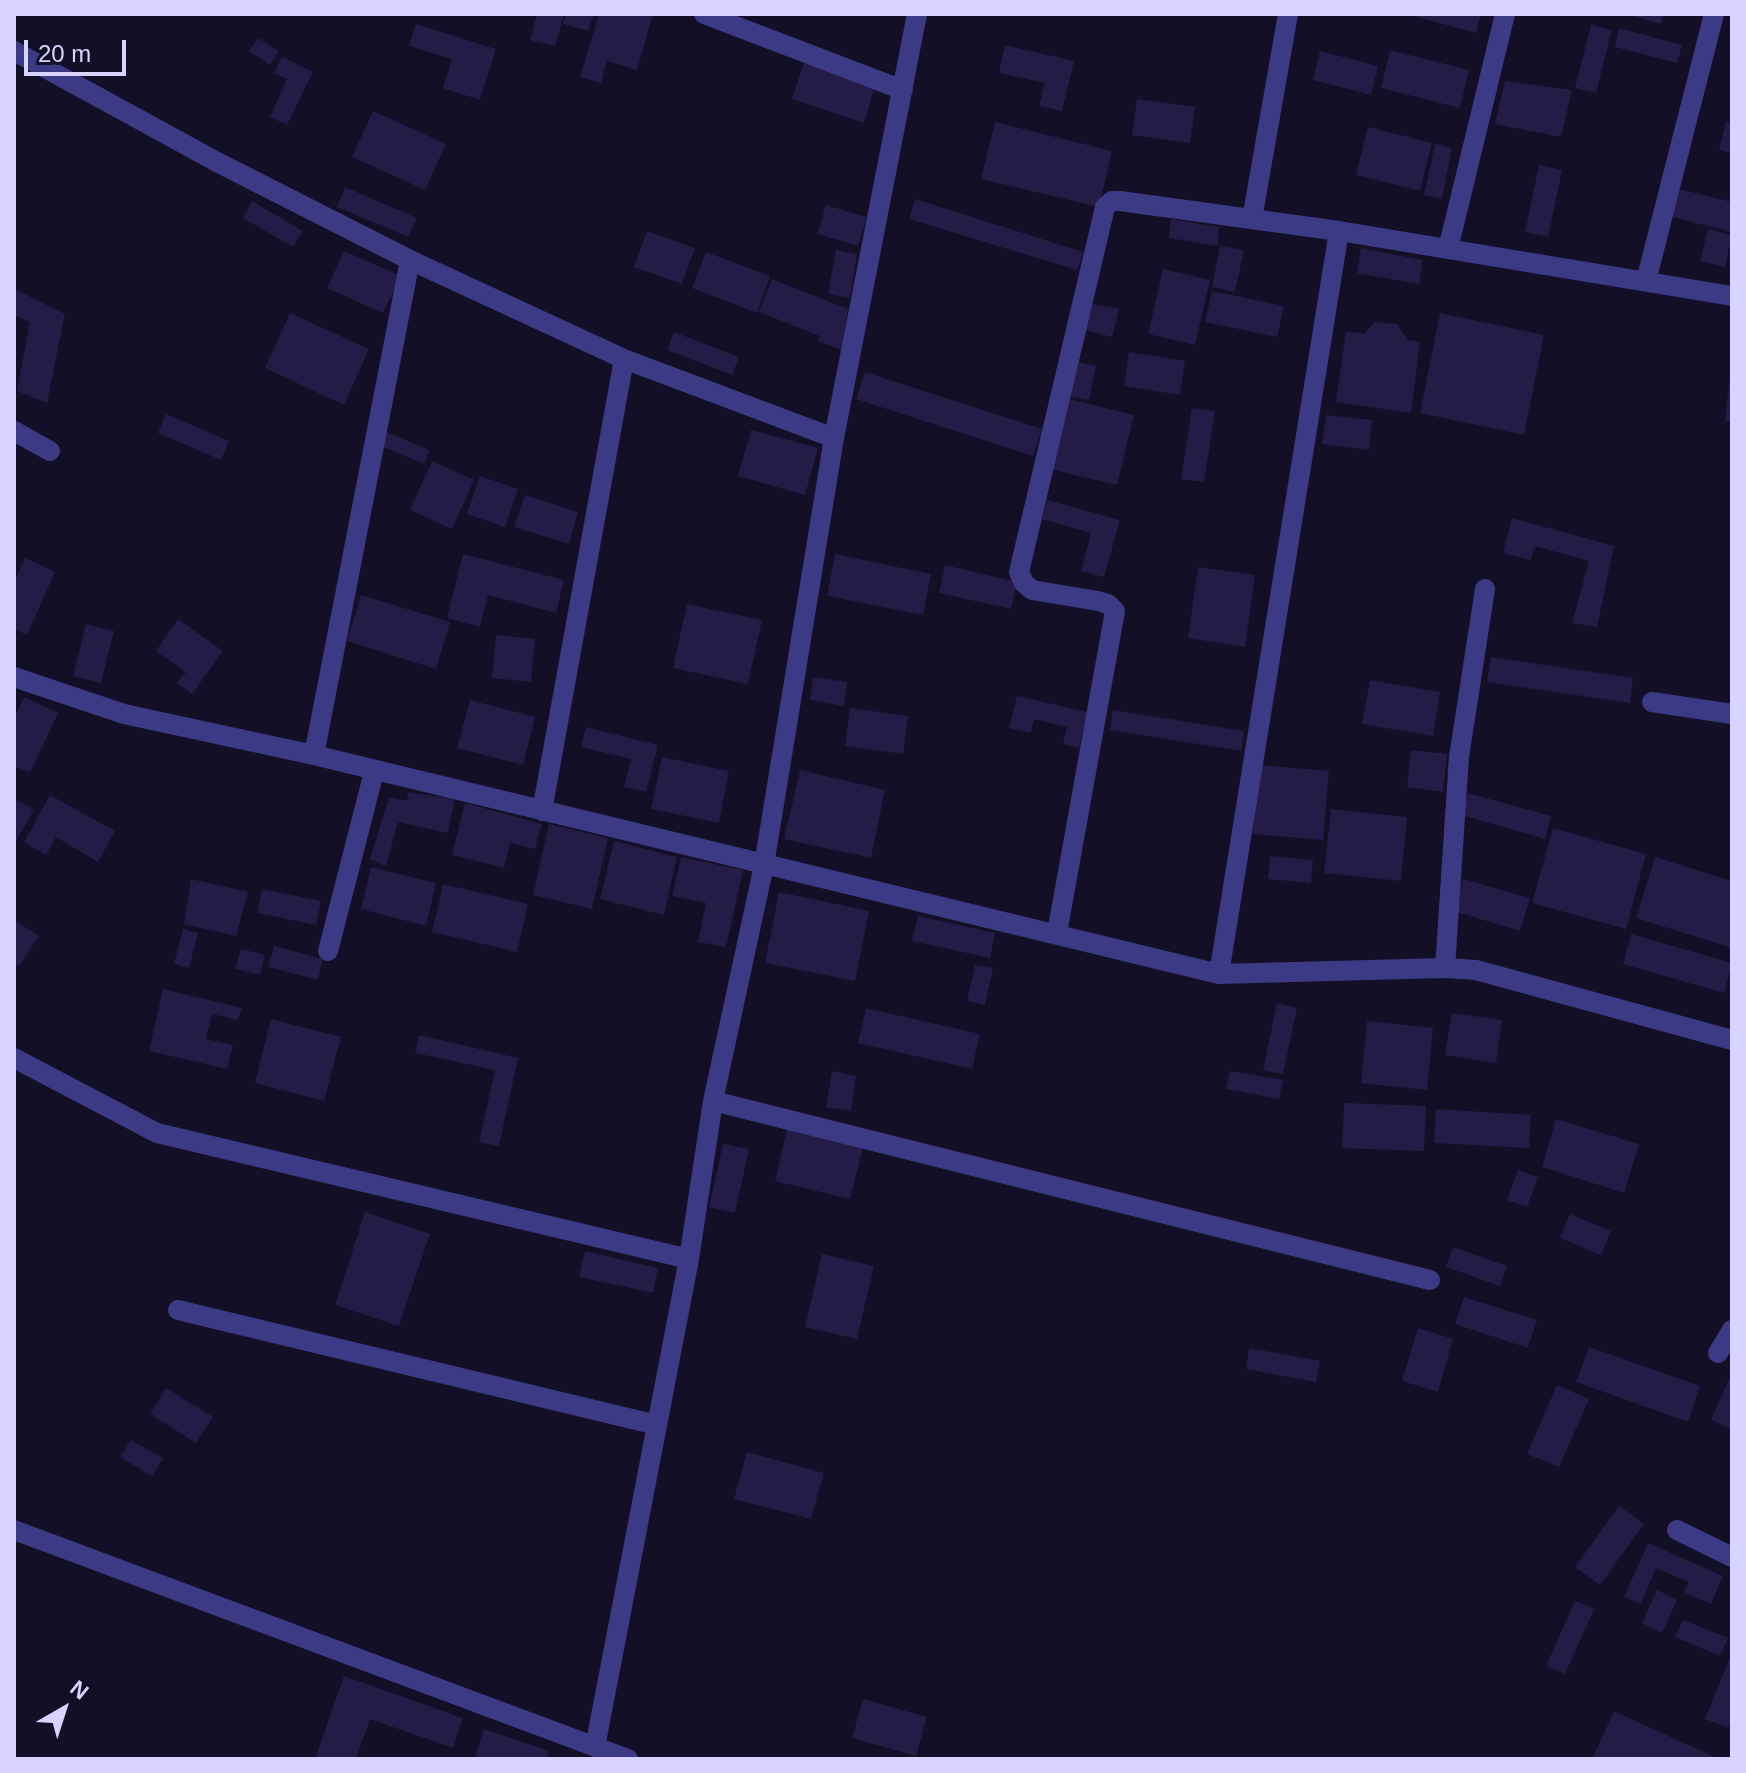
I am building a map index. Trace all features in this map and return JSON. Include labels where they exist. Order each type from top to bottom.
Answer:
[{"type":"street","points":[[704,14],[903,90]]},
{"type":"street","points":[[595,1747],[689,1259],[713,1101],[764,865],[834,438],[917,14]]},
{"type":"street","points":[[1252,219],[1288,14]]},
{"type":"street","points":[[1448,249],[1505,14]]},
{"type":"street","points":[[1646,281],[1714,14]]},
{"type":"street","points":[[14,51],[217,162],[410,260],[624,359],[834,438]]},
{"type":"street","points":[[1057,933],[1115,611],[1108,604],[1098,601],[1032,590],[1019,572],[1105,207],[1112,201],[1120,201],[1339,231],[1732,296]]},
{"type":"street","points":[[1219,974],[1339,231]]},
{"type":"street","points":[[314,755],[410,260]]},
{"type":"street","points":[[542,811],[624,359]]},
{"type":"street","points":[[14,431],[50,451]]},
{"type":"street","points":[[1445,968],[1459,757],[1485,589]]},
{"type":"street","points":[[14,677],[124,714],[314,755],[374,772],[1219,974],[1445,968],[1476,970],[1732,1040]]},
{"type":"street","points":[[1652,702],[1732,714]]},
{"type":"street","points":[[328,951],[374,772]]},
{"type":"street","points":[[14,1058],[157,1133],[689,1259]]},
{"type":"street","points":[[713,1101],[1430,1280]]},
{"type":"street","points":[[178,1310],[657,1425]]},
{"type":"street","points":[[1718,1353],[1732,1330]]},
{"type":"street","points":[[14,1530],[628,1759]]},
{"type":"street","points":[[1677,1530],[1732,1557]]},
{"type":"building","points":[[537,14],[564,14],[555,46],[530,40]]},
{"type":"building","points":[[566,14],[594,14],[588,31],[563,24]]},
{"type":"building","points":[[599,14],[653,14],[637,70],[607,61],[601,83],[580,77]]},
{"type":"building","points":[[1406,14],[1481,14],[1476,33]]},
{"type":"building","points":[[1627,14],[1663,14],[1661,24]]},
{"type":"building","points":[[416,24],[496,49],[480,100],[443,88],[452,59],[409,46]]},
{"type":"building","points":[[1591,25],[1612,30],[1596,93],[1575,88]]},
{"type":"building","points":[[1619,28],[1682,45],[1677,63],[1615,47]]},
{"type":"building","points":[[258,38],[279,51],[270,65],[249,51]]},
{"type":"building","points":[[1005,45],[1074,61],[1062,111],[1039,106],[1045,83],[999,73]]},
{"type":"building","points":[[1390,50],[1469,70],[1460,108],[1381,88]]},
{"type":"building","points":[[1320,51],[1378,66],[1371,95],[1313,80]]},
{"type":"building","points":[[282,57],[313,72],[287,125],[270,117],[287,79],[274,73]]},
{"type":"building","points":[[804,63],[875,86],[864,123],[792,99]]},
{"type":"building","points":[[1505,81],[1572,90],[1561,137],[1495,124]]},
{"type":"building","points":[[1137,99],[1195,107],[1190,143],[1132,135]]},
{"type":"building","points":[[373,111],[446,144],[425,190],[352,157]]},
{"type":"building","points":[[995,122],[1112,151],[1099,207],[981,179]]},
{"type":"building","points":[[1726,122],[1732,123],[1732,153],[1719,150]]},
{"type":"building","points":[[1368,127],[1432,143],[1420,191],[1356,175]]},
{"type":"building","points":[[1435,144],[1452,148],[1442,199],[1424,195]]},
{"type":"building","points":[[1539,165],[1562,170],[1548,237],[1525,232]]},
{"type":"building","points":[[345,187],[417,218],[408,237],[337,207]]},
{"type":"building","points":[[1675,188],[1732,202],[1732,232],[1668,216]]},
{"type":"building","points":[[915,199],[1083,252],[1077,270],[909,219]]},
{"type":"building","points":[[252,201],[303,231],[293,247],[243,218]]},
{"type":"building","points":[[826,205],[867,217],[858,246],[817,234]]},
{"type":"building","points":[[1171,219],[1219,227],[1218,246],[1169,238]]},
{"type":"building","points":[[1708,229],[1732,235],[1725,267],[1700,261]]},
{"type":"building","points":[[647,231],[695,248],[682,284],[634,267]]},
{"type":"building","points":[[1220,246],[1244,250],[1235,292],[1212,287]]},
{"type":"building","points":[[1361,248],[1423,260],[1419,284],[1357,273]]},
{"type":"building","points":[[836,250],[857,254],[850,298],[828,294]]},
{"type":"building","points":[[344,251],[401,276],[383,313],[327,288]]},
{"type":"building","points":[[706,252],[770,276],[757,313],[692,288]]},
{"type":"building","points":[[1163,269],[1210,280],[1195,345],[1148,334]]},
{"type":"building","points":[[772,279],[848,309],[842,350],[818,341],[820,336],[759,312]]},
{"type":"building","points":[[14,289],[65,314],[47,403],[17,391],[30,322],[14,315]]},
{"type":"building","points":[[1212,291],[1284,306],[1277,337],[1205,322]]},
{"type":"building","points":[[1092,304],[1119,309],[1112,337],[1085,330]]},
{"type":"building","points":[[290,313],[369,349],[344,405],[265,368]]},
{"type":"building","points":[[1440,313],[1544,335],[1524,435],[1420,413]]},
{"type":"building","points":[[1374,322],[1397,324],[1408,340],[1420,342],[1411,413],[1336,402],[1346,331],[1365,334]]},
{"type":"building","points":[[674,332],[739,357],[732,375],[667,350]]},
{"type":"building","points":[[1129,352],[1185,361],[1180,395],[1124,386]]},
{"type":"building","points":[[1073,361],[1096,366],[1089,400],[1067,396]]},
{"type":"building","points":[[865,372],[1042,429],[1033,456],[856,399]]},
{"type":"building","points":[[1732,373],[1732,422],[1725,421]]},
{"type":"building","points":[[1066,398],[1134,415],[1117,485],[1049,469]]},
{"type":"building","points":[[1192,408],[1215,411],[1204,482],[1181,479]]},
{"type":"building","points":[[166,414],[229,441],[221,460],[158,433]]},
{"type":"building","points":[[1326,415],[1372,420],[1369,450],[1322,444]]},
{"type":"building","points":[[382,430],[429,450],[424,464],[376,444]]},
{"type":"building","points":[[751,430],[818,448],[805,495],[738,476]]},
{"type":"building","points":[[432,461],[474,480],[452,529],[410,510]]},
{"type":"building","points":[[480,476],[518,489],[505,527],[467,514]]},
{"type":"building","points":[[525,495],[578,512],[569,544],[514,527]]},
{"type":"building","points":[[1047,500],[1120,520],[1104,577],[1081,571],[1091,533],[1042,519]]},
{"type":"building","points":[[1512,518],[1614,546],[1597,627],[1572,623],[1589,561],[1535,546],[1531,560],[1503,553]]},
{"type":"building","points":[[463,554],[564,580],[556,613],[488,595],[480,627],[447,618]]},
{"type":"building","points":[[835,554],[931,574],[923,615],[827,596]]},
{"type":"building","points":[[25,558],[55,572],[27,635],[14,629],[14,583]]},
{"type":"building","points":[[945,565],[1017,582],[1011,609],[939,593]]},
{"type":"building","points":[[1198,567],[1255,575],[1245,647],[1188,638]]},
{"type":"building","points":[[361,595],[450,622],[436,669],[347,641]]},
{"type":"building","points":[[687,604],[762,620],[748,684],[673,668]]},
{"type":"building","points":[[178,619],[223,651],[192,694],[177,683],[186,672],[156,651]]},
{"type":"building","points":[[86,624],[114,631],[101,683],[73,676]]},
{"type":"building","points":[[496,635],[535,639],[531,682],[492,678]]},
{"type":"building","points":[[1491,657],[1633,678],[1630,703],[1487,682]]},
{"type":"building","points":[[813,677],[847,682],[844,706],[810,700]]},
{"type":"building","points":[[1370,680],[1440,692],[1433,736],[1362,724]]},
{"type":"building","points":[[1017,696],[1087,712],[1079,748],[1063,744],[1067,727],[1034,719],[1031,733],[1009,728]]},
{"type":"building","points":[[24,697],[58,713],[30,773],[14,766],[14,719]]},
{"type":"building","points":[[470,700],[535,717],[523,765],[457,748]]},
{"type":"building","points":[[850,708],[908,716],[903,754],[845,746]]},
{"type":"building","points":[[1113,710],[1244,731],[1241,751],[1110,730]]},
{"type":"building","points":[[586,727],[658,745],[646,792],[624,787],[631,759],[581,747]]},
{"type":"building","points":[[1411,750],[1447,754],[1443,792],[1407,787]]},
{"type":"building","points":[[662,757],[729,771],[719,823],[651,809]]},
{"type":"building","points":[[1259,765],[1329,771],[1323,840],[1253,834]]},
{"type":"building","points":[[800,770],[885,790],[871,858],[784,839]]},
{"type":"building","points":[[408,792],[455,799],[448,833],[398,822],[386,866],[370,859],[389,797],[407,801]]},
{"type":"building","points":[[1468,793],[1551,816],[1545,839],[1462,815]]},
{"type":"building","points":[[50,795],[115,831],[98,862],[56,837],[46,855],[24,842]]},
{"type":"building","points":[[14,798],[34,810],[14,844]]},
{"type":"building","points":[[465,803],[542,824],[535,849],[510,843],[504,868],[452,855]]},
{"type":"building","points":[[1331,809],[1407,817],[1401,881],[1324,873]]},
{"type":"building","points":[[549,824],[608,838],[592,909],[533,895]]},
{"type":"building","points":[[1553,828],[1646,854],[1626,929],[1532,903]]},
{"type":"building","points":[[614,841],[677,857],[664,915],[600,899]]},
{"type":"building","points":[[1270,856],[1313,860],[1311,883],[1268,879]]},
{"type":"building","points":[[681,857],[743,870],[726,947],[698,942],[706,903],[672,896]]},
{"type":"building","points":[[1655,857],[1732,881],[1732,948],[1636,918]]},
{"type":"building","points":[[371,867],[436,883],[426,926],[361,909]]},
{"type":"building","points":[[191,879],[248,892],[236,936],[184,924]]},
{"type":"building","points":[[1463,879],[1530,898],[1520,931],[1454,911]]},
{"type":"building","points":[[443,884],[528,904],[517,952],[432,932]]},
{"type":"building","points":[[262,889],[321,901],[316,925],[257,913]]},
{"type":"building","points":[[779,892],[869,911],[855,981],[765,963]]},
{"type":"building","points":[[918,916],[995,933],[990,958],[912,941]]},
{"type":"building","points":[[14,920],[39,936],[19,966],[14,963]]},
{"type":"building","points":[[183,929],[198,933],[189,968],[174,964]]},
{"type":"building","points":[[1631,934],[1732,963],[1724,993],[1623,964]]},
{"type":"building","points":[[274,946],[323,959],[318,980],[268,967]]},
{"type":"building","points":[[241,949],[265,955],[260,975],[235,969]]},
{"type":"building","points":[[975,965],[993,968],[985,1005],[967,1001]]},
{"type":"building","points":[[163,989],[242,1008],[238,1020],[212,1014],[206,1039],[233,1045],[227,1069],[149,1051]]},
{"type":"building","points":[[1277,1003],[1297,1008],[1283,1074],[1263,1070]]},
{"type":"building","points":[[866,1008],[980,1034],[972,1069],[858,1043]]},
{"type":"building","points":[[1452,1013],[1502,1020],[1496,1063],[1445,1055]]},
{"type":"building","points":[[271,1019],[341,1037],[324,1101],[255,1083]]},
{"type":"building","points":[[1367,1021],[1433,1028],[1427,1090],[1361,1083]]},
{"type":"building","points":[[419,1035],[518,1058],[499,1146],[479,1142],[495,1070],[415,1053]]},
{"type":"building","points":[[832,1071],[856,1076],[851,1111],[826,1107]]},
{"type":"building","points":[[1230,1071],[1283,1080],[1279,1099],[1226,1089]]},
{"type":"building","points":[[1344,1103],[1426,1106],[1424,1151],[1342,1148]]},
{"type":"building","points":[[1436,1109],[1531,1115],[1529,1148],[1434,1143]]},
{"type":"building","points":[[1556,1119],[1639,1144],[1624,1193],[1542,1167]]},
{"type":"building","points":[[787,1129],[863,1148],[850,1199],[775,1181]]},
{"type":"building","points":[[723,1144],[749,1149],[735,1213],[709,1207]]},
{"type":"building","points":[[1518,1170],[1538,1177],[1527,1207],[1507,1200]]},
{"type":"building","points":[[365,1212],[430,1234],[399,1326],[335,1305]]},
{"type":"building","points":[[1570,1214],[1611,1231],[1601,1255],[1560,1238]]},
{"type":"building","points":[[1453,1247],[1507,1266],[1500,1286],[1446,1267]]},
{"type":"building","points":[[585,1251],[658,1268],[653,1293],[579,1277]]},
{"type":"building","points":[[822,1254],[874,1266],[857,1339],[805,1327]]},
{"type":"building","points":[[1464,1297],[1537,1320],[1528,1348],[1455,1324]]},
{"type":"building","points":[[1418,1328],[1453,1339],[1438,1392],[1402,1381]]},
{"type":"building","points":[[1589,1347],[1700,1386],[1688,1422],[1576,1382]]},
{"type":"building","points":[[1249,1348],[1320,1361],[1316,1382],[1246,1369]]},
{"type":"building","points":[[1732,1372],[1732,1429],[1711,1420]]},
{"type":"building","points":[[1557,1385],[1589,1399],[1559,1467],[1527,1454]]},
{"type":"building","points":[[166,1388],[213,1417],[196,1443],[150,1414]]},
{"type":"building","points":[[131,1440],[163,1458],[152,1476],[120,1457]]},
{"type":"building","points":[[747,1452],[824,1473],[811,1519],[734,1499]]},
{"type":"building","points":[[1619,1506],[1644,1524],[1600,1585],[1575,1567]]},
{"type":"building","points":[[1648,1543],[1723,1576],[1711,1604],[1684,1592],[1689,1582],[1656,1568],[1641,1604],[1624,1597]]},
{"type":"building","points":[[1657,1590],[1677,1600],[1662,1633],[1642,1623]]},
{"type":"building","points":[[1575,1601],[1594,1609],[1565,1674],[1546,1666]]},
{"type":"building","points":[[1683,1620],[1728,1638],[1720,1656],[1675,1637]]},
{"type":"building","points":[[1729,1660],[1732,1661],[1732,1718],[1728,1728],[1705,1719]]},
{"type":"building","points":[[344,1676],[463,1718],[453,1748],[370,1719],[356,1759],[315,1759]]},
{"type":"building","points":[[863,1699],[927,1717],[916,1756],[852,1738]]},
{"type":"building","points":[[1614,1711],[1719,1759],[1592,1759]]},
{"type":"building","points":[[484,1729],[549,1751],[546,1759],[474,1759]]}]
